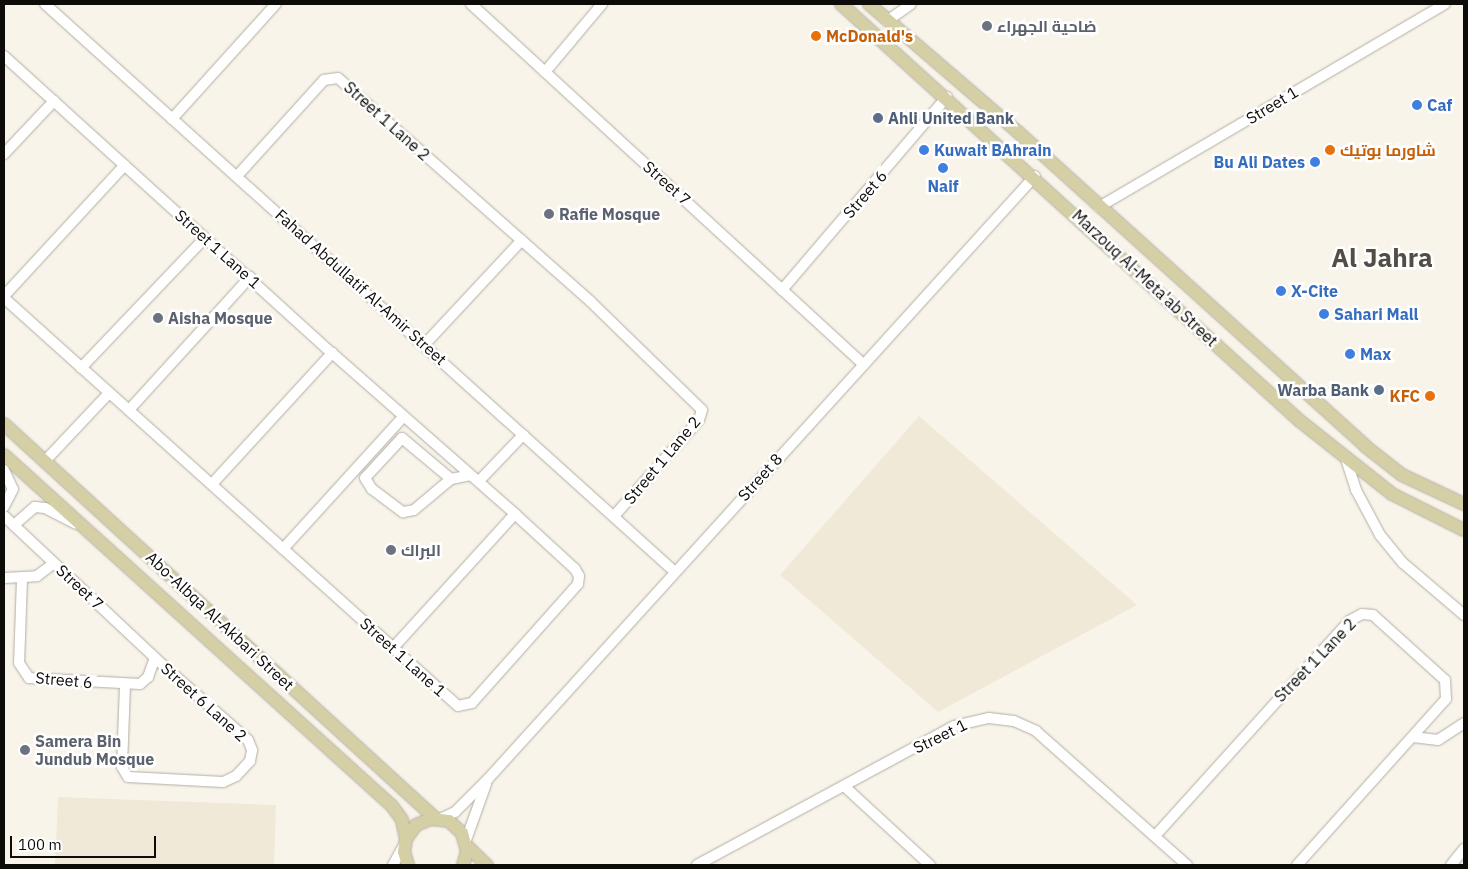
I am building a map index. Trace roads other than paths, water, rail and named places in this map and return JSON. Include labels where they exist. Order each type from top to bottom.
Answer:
[{"type":"main road","name":"Marzouq Al-Meta'ab Street","points":[[841,4],[1035,176],[1293,415],[1392,494],[1464,530]]},
{"type":"main road","name":"Marzouq Al-Meta'ab Street","points":[[869,4],[1018,132],[1365,446],[1402,475],[1464,504]]},
{"type":"main road","name":"Abo-Albqa Al-Akbari Street","points":[[4,424],[438,819],[456,826],[466,843]]},
{"type":"main road","name":"Abo-Albqa Al-Akbari Street","points":[[4,455],[79,524],[118,555],[392,806],[402,820],[408,865]]},
{"type":"main road","points":[[118,555],[134,564],[201,622],[208,622],[212,614]]},
{"type":"main road","points":[[405,842],[416,826],[438,819]]},
{"type":"main road","points":[[463,865],[466,843]]},
{"type":"main road","points":[[466,843],[487,865]]},
{"type":"street","name":"Fahad Abdullatif Al-Amir Street","points":[[45,4],[425,344],[675,572]]},
{"type":"street","points":[[172,119],[276,4]]},
{"type":"street","name":"Street 7","points":[[471,4],[863,364]]},
{"type":"street","points":[[545,72],[602,4]]},
{"type":"street","points":[[888,21],[912,4]]},
{"type":"street","name":"Street 1","points":[[1099,207],[1445,4]]},
{"type":"street","name":"Street 1 Lane 1","points":[[4,56],[332,353],[515,514],[575,569],[579,581],[478,696],[468,705],[454,703],[4,297]]},
{"type":"street","name":"Street 1 Lane 2","points":[[237,176],[324,80],[334,77],[522,240],[668,374],[702,410],[699,420],[614,516]]},
{"type":"street","name":"Street 6","points":[[782,290],[947,98]]},
{"type":"street","points":[[4,154],[54,101]]},
{"type":"street","points":[[4,297],[125,165]]},
{"type":"street","name":"Street 8","points":[[438,819],[455,812],[488,779],[1035,176]]},
{"type":"street","points":[[81,368],[205,238]]},
{"type":"street","points":[[425,344],[522,240]]},
{"type":"street","points":[[128,410],[250,277]]},
{"type":"street","points":[[212,484],[332,353]]},
{"type":"street","points":[[45,461],[109,393]]},
{"type":"street","points":[[283,549],[404,416]]},
{"type":"street","points":[[451,479],[402,438],[365,478],[372,488],[403,512],[414,510],[451,479],[475,478],[523,435]]},
{"type":"street","points":[[1346,459],[1356,490],[1380,535],[1403,563],[1464,615]]},
{"type":"street","points":[[4,470],[14,488],[4,507]]},
{"type":"street","points":[[14,525],[35,507],[45,508],[79,524]]},
{"type":"street","points":[[393,648],[515,514]]},
{"type":"street","name":"Street 7","points":[[4,516],[155,658]]},
{"type":"street","points":[[4,578],[22,579],[37,576],[54,563]]},
{"type":"street","name":"Street 6","points":[[22,579],[19,663],[26,676],[35,680],[125,684],[144,682],[155,658]]},
{"type":"street","name":"Street 1 Lane 2","points":[[1155,836],[1349,620],[1357,615],[1373,615],[1445,680],[1448,690],[1444,704],[1297,865]]},
{"type":"street","name":"Street 6 Lane 2","points":[[125,684],[122,768],[128,777],[215,782],[231,779],[243,770],[252,755],[248,740],[155,658]]},
{"type":"street","name":"Street 1","points":[[697,865],[954,726],[980,718],[1001,718],[1036,731],[1187,865]]},
{"type":"street","points":[[1413,737],[1438,740],[1464,723]]},
{"type":"street","name":"Street 8","points":[[466,843],[488,779]]},
{"type":"street","points":[[844,786],[930,865]]},
{"type":"street","points":[[393,865],[405,842]]},
{"type":"street","points":[[1451,865],[1464,848]]},
{"type":"place","name":"ضاحية الجهراء","points":[[987,26]]},
{"type":"place","name":"McDonald's","points":[[816,36]]},
{"type":"place","name":"Caf","points":[[1417,105]]},
{"type":"place","name":"Ahli United Bank","points":[[878,118]]},
{"type":"place","name":"Kuwait BAhrain","points":[[924,150]]},
{"type":"place","name":"شاورما بوتيك","points":[[1330,150]]},
{"type":"place","name":"Bu Ali Dates","points":[[1315,162]]},
{"type":"place","name":"Naif","points":[[943,168]]},
{"type":"place","name":"Rafie Mosque","points":[[549,214]]},
{"type":"place","name":"X-Cite","points":[[1281,291]]},
{"type":"place","name":"Sahari Mall","points":[[1324,314]]},
{"type":"place","name":"Aisha Mosque","points":[[158,318]]},
{"type":"place","name":"Max","points":[[1350,354]]},
{"type":"place","name":"Warba Bank","points":[[1379,390]]},
{"type":"place","name":"KFC","points":[[1430,396]]},
{"type":"place","name":"البراك","points":[[391,550]]},
{"type":"place","name":"Samera Bin Jundub Mosque","points":[[25,750]]},
{"type":"district","name":"Al Jahra","points":[[1382,258]]}]
